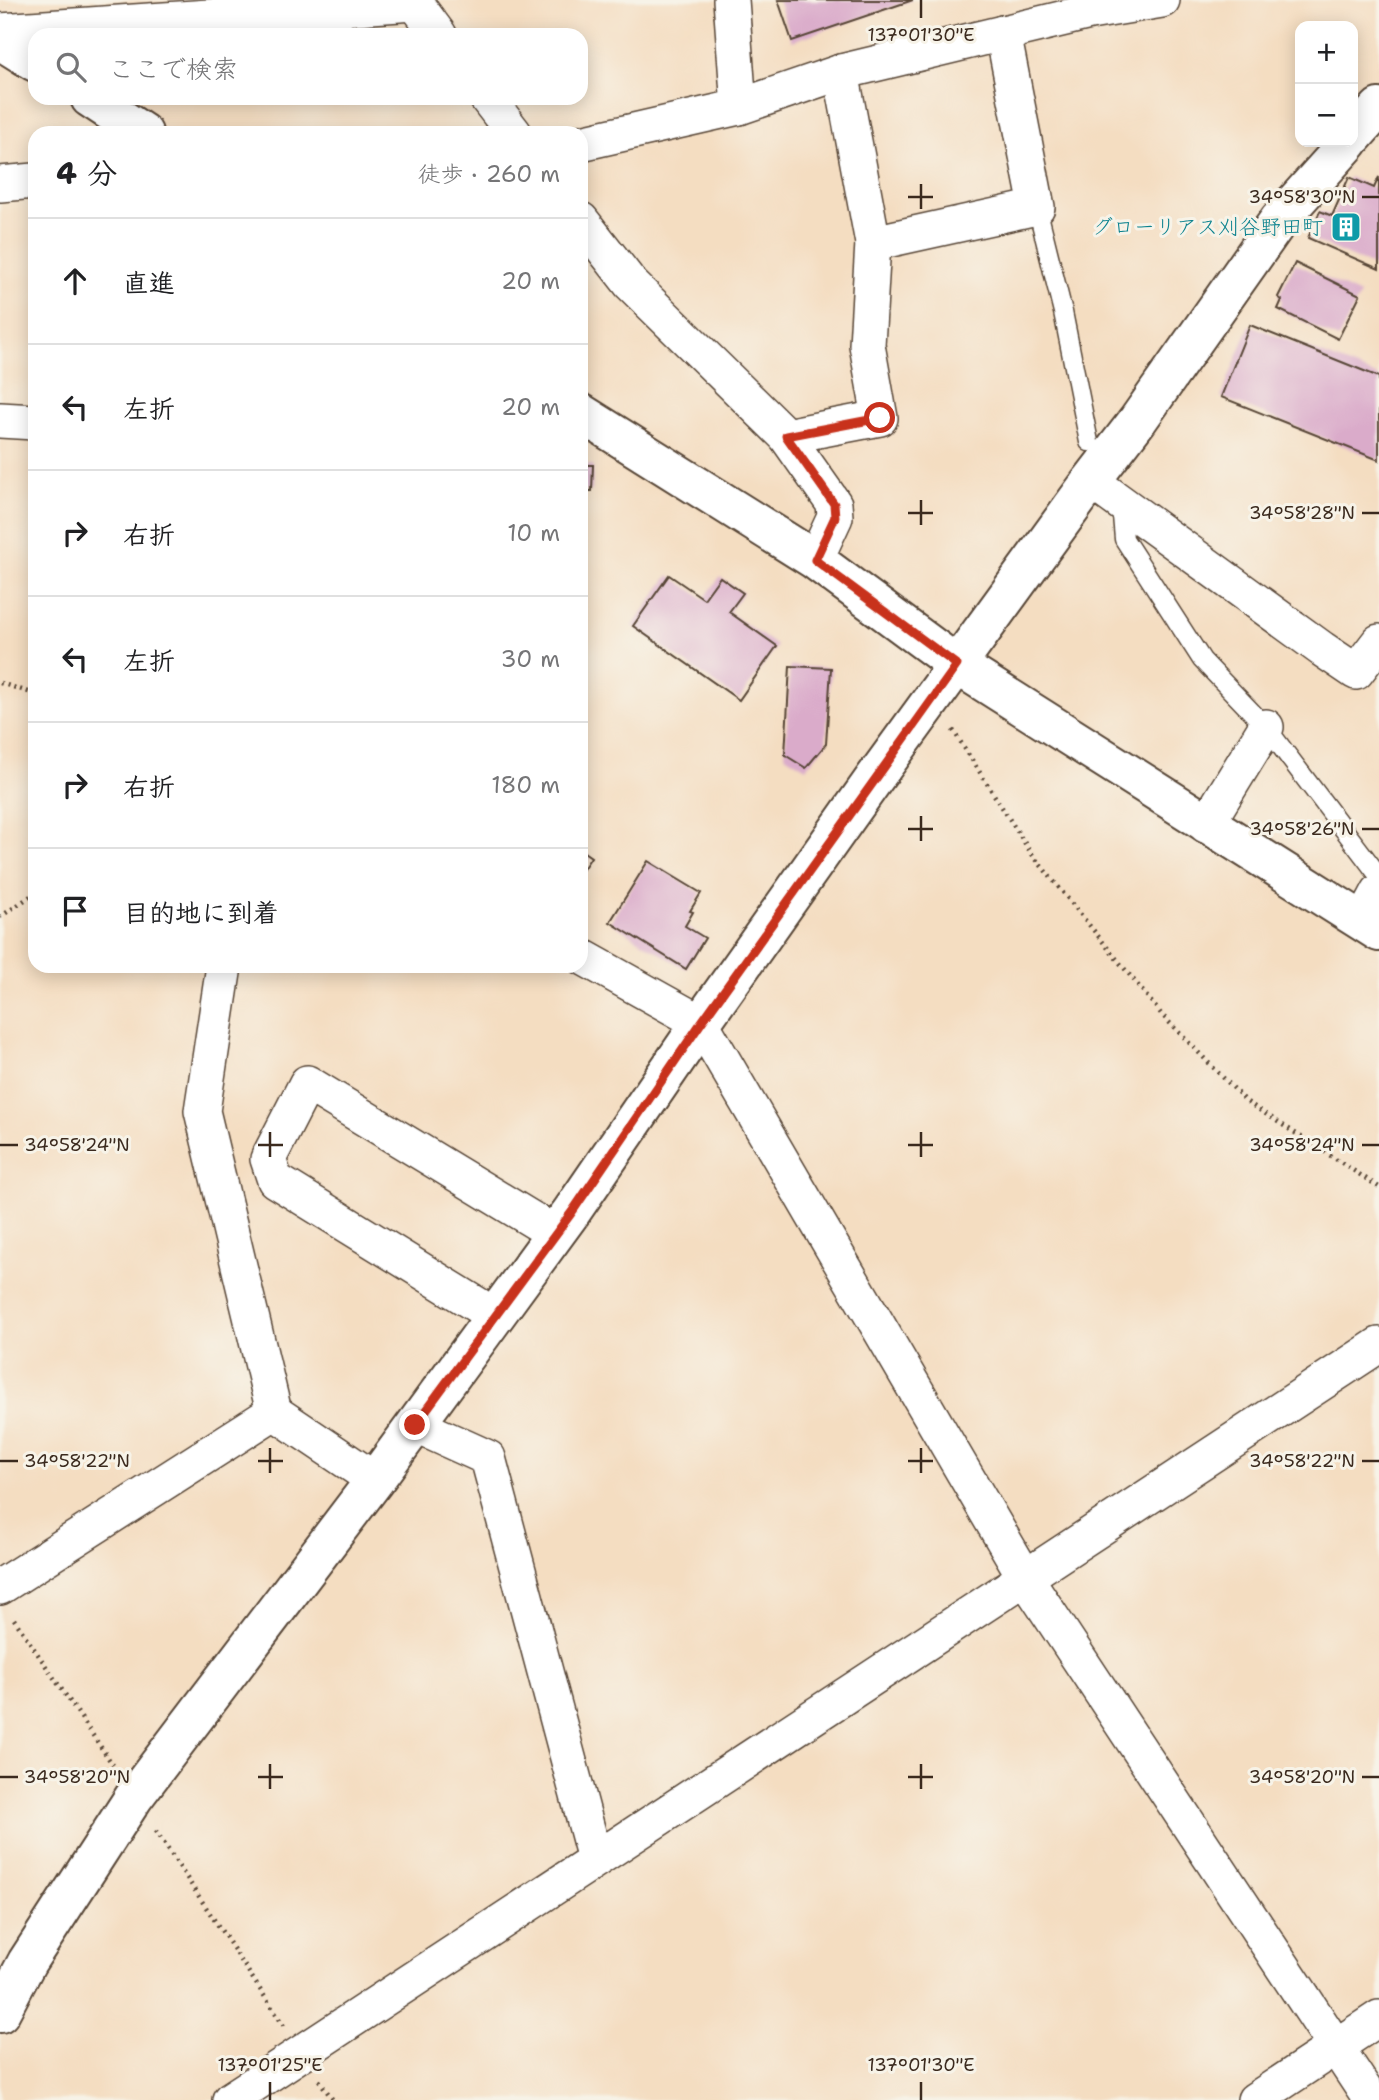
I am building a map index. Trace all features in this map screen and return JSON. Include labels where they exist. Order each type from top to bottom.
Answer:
[{"type":"street","points":[[731,0],[739,107]]},
{"type":"street","points":[[588,141],[739,107],[841,72],[1003,33],[1089,6],[1162,0]]},
{"type":"street","points":[[41,28],[414,1],[434,28]]},
{"type":"street","points":[[0,31],[28,29]]},
{"type":"street","points":[[873,243],[1037,207],[1003,33]]},
{"type":"street","points":[[0,40],[28,58]]},
{"type":"street","points":[[786,436],[880,418],[867,345],[873,243],[841,72]]},
{"type":"street","points":[[101,105],[133,126]]},
{"type":"street","points":[[492,105],[509,126]]},
{"type":"street","points":[[1358,131],[1379,108]]},
{"type":"street","points":[[0,2013],[27,1962],[134,1797],[375,1480],[556,1234],[701,1023],[957,665],[1138,420],[1279,220],[1345,147]]},
{"type":"street","points":[[0,184],[28,182]]},
{"type":"street","points":[[588,229],[631,284],[786,436],[834,504],[835,517],[815,560]]},
{"type":"street","points":[[588,417],[815,560],[957,665],[1206,825],[1374,916]]},
{"type":"street","points":[[0,420],[28,422]]},
{"type":"street","points":[[1091,481],[1356,672],[1379,642]]},
{"type":"street","points":[[1206,825],[1266,727]]},
{"type":"street","points":[[588,960],[701,1023],[1025,1577],[1371,2100]]},
{"type":"street","points":[[223,973],[202,1111],[274,1412],[375,1480]]},
{"type":"street","points":[[495,1315],[275,1180],[268,1158],[307,1083],[556,1234]]},
{"type":"street","points":[[230,2100],[1379,1345]]},
{"type":"street","points":[[4,1598],[274,1412]]},
{"type":"street","points":[[415,1425],[488,1458],[595,1859]]},
{"type":"street","points":[[1255,2100],[1379,2018]]},
{"type":"lane","points":[[1037,207],[1063,312],[1089,442]]},
{"type":"lane","points":[[1121,504],[1124,539],[1202,660],[1266,727],[1379,876]]},
{"type":"path","points":[[0,683],[28,692]]},
{"type":"path","points":[[934,697],[984,782],[1031,853],[1162,1015],[1247,1102],[1379,1187]]},
{"type":"path","points":[[0,916],[28,898]]},
{"type":"path","points":[[4,1598],[333,2100]]},
{"type":"building","points":[[778,0],[913,0],[792,41]]},
{"type":"building","name":"グローリアス刈谷野田町","points":[[1349,177],[1374,188],[1379,177],[1379,269],[1308,238],[1320,211],[1332,216]]},
{"type":"building","points":[[1295,263],[1360,295],[1338,339],[1278,309],[1282,300],[1278,297]]},
{"type":"building","points":[[1250,325],[1379,377],[1379,460],[1221,397]]},
{"type":"building","points":[[588,465],[593,465],[592,491],[588,491]]},
{"type":"building","points":[[669,575],[704,599],[720,577],[743,593],[729,612],[777,646],[739,700],[633,626]]},
{"type":"building","points":[[790,666],[831,668],[826,744],[806,768],[785,755]]},
{"type":"building","points":[[648,861],[701,893],[685,926],[705,938],[686,969],[610,922]]},
{"type":"place","name":"グローリアス刈谷野田町","points":[[1346,227]]},
{"type":"route","points":[[415,1425],[572,1212],[701,1023],[957,665],[815,560],[835,517],[834,504],[786,436],[880,418]]}]
